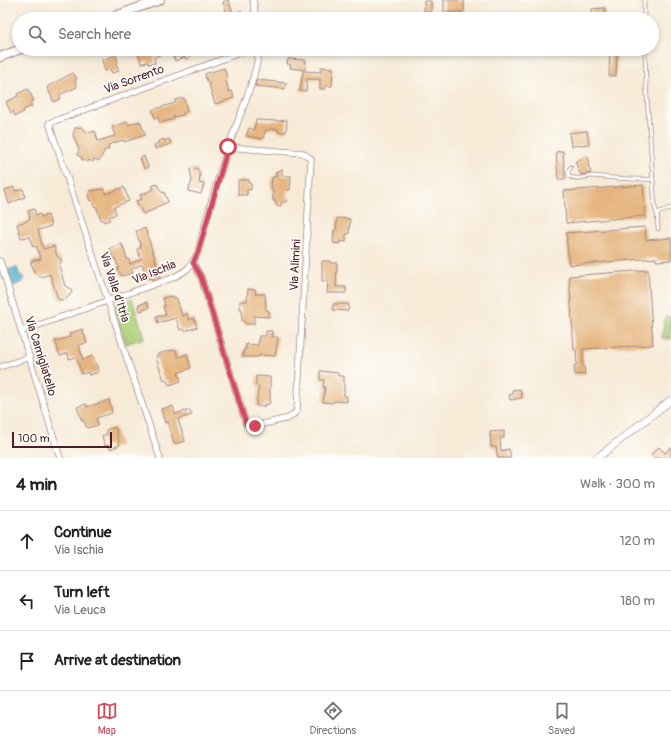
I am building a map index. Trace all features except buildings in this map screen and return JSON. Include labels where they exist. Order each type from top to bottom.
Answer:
[{"type":"main road","points":[[125,12],[155,1]]},
{"type":"main road","points":[[0,57],[12,52]]},
{"type":"street","points":[[253,0],[255,12]]},
{"type":"street","name":"Via Sorrento","points":[[48,123],[231,56]]},
{"type":"street","name":"Via Ischia","points":[[22,331],[172,278],[187,270],[193,263],[198,252],[228,147],[250,86],[258,56]]},
{"type":"street","name":"Via Valle d'Itria","points":[[48,123],[160,458]]},
{"type":"street","name":"Via Alimini","points":[[193,263],[201,277],[246,424],[255,426],[289,418],[297,411],[311,159],[303,154],[228,147]]},
{"type":"street","name":"Via Camigliatello","points":[[0,261],[60,458]]},
{"type":"street","points":[[0,367],[30,357]]},
{"type":"street","points":[[597,458],[671,400]]},
{"type":"lane","points":[[644,0],[644,12]]},
{"type":"lane","points":[[645,56],[655,208],[658,213],[658,229]]},
{"type":"lane","points":[[571,167],[568,171],[569,176],[574,178],[592,176],[608,178],[653,179]]},
{"type":"lane","points":[[658,213],[671,208]]},
{"type":"green space","points":[[132,299],[144,338],[126,344],[113,305]]},
{"type":"green space","points":[[665,317],[671,317],[671,339],[662,338]]},
{"type":"water","points":[[17,267],[19,274],[24,280],[22,283],[13,286],[8,270]]},
{"type":"route","points":[[228,147],[209,209],[198,252],[193,263],[201,277],[246,424],[255,426]]}]
